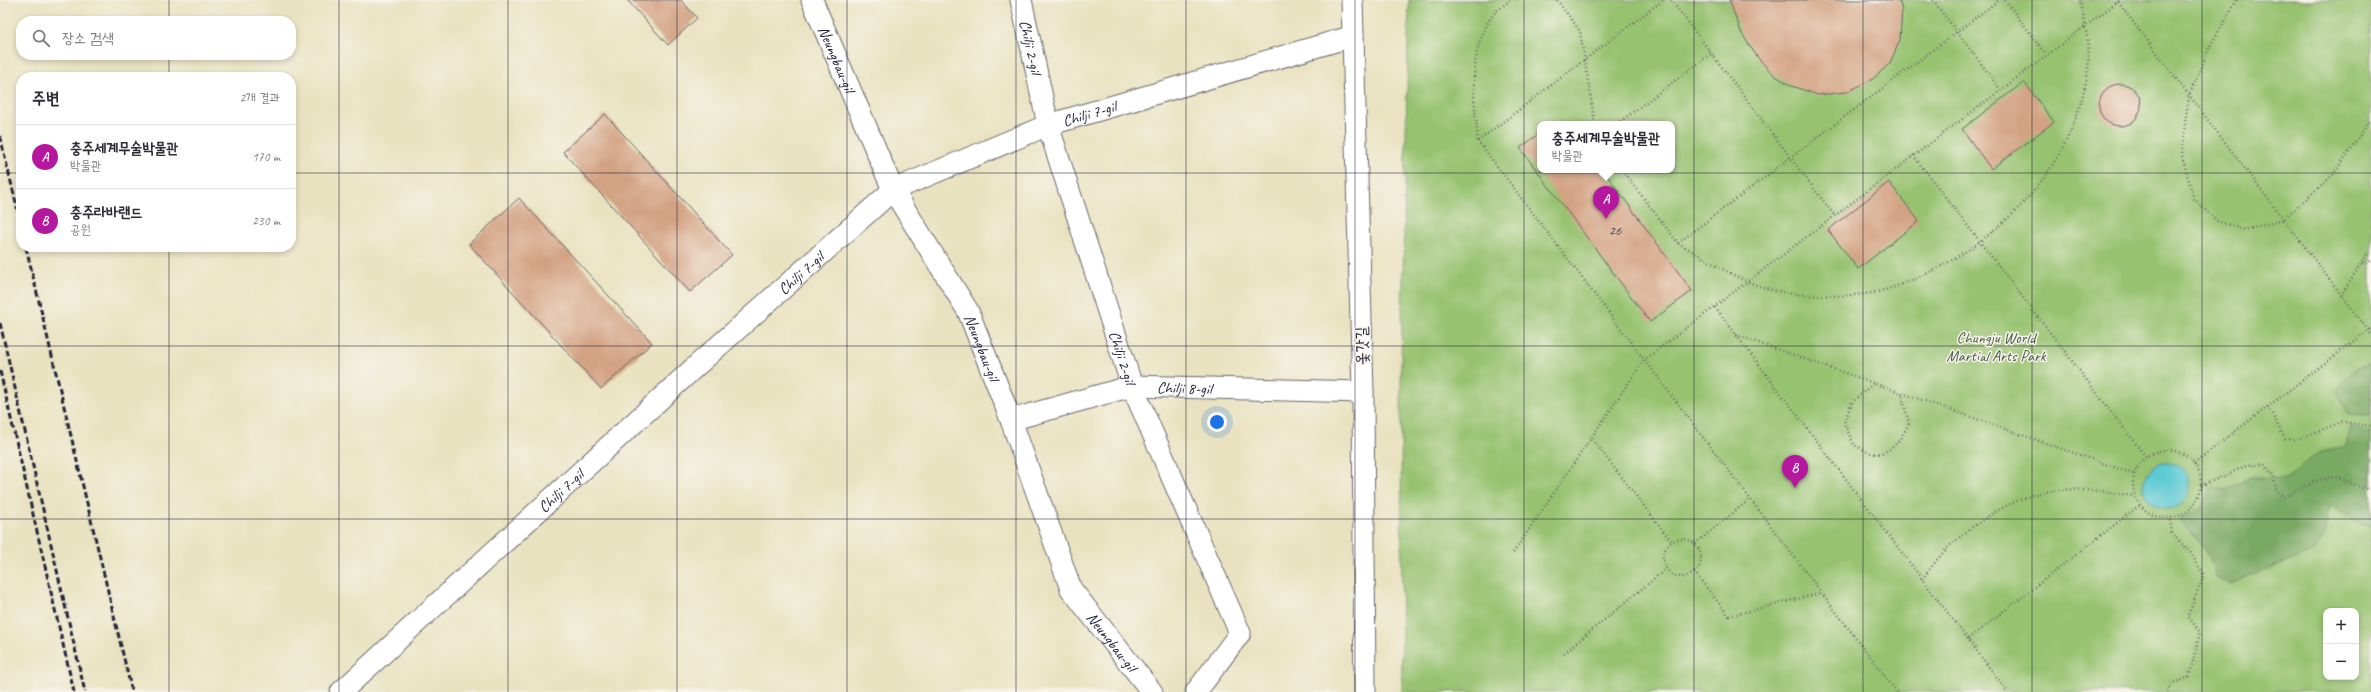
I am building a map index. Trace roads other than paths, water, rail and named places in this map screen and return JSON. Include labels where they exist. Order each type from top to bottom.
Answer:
[{"type":"street","name":"Chilji 2-gil","points":[[1021,0],[1048,125],[1132,386],[1240,633],[1196,692]]},
{"type":"street","name":"옻갓길","points":[[1352,0],[1363,392],[1365,692]]},
{"type":"street","name":"Neungbau-gil","points":[[816,1],[893,190],[968,311],[1011,420],[1071,589],[1152,692]]},
{"type":"street","name":"Chilji 7-gil","points":[[345,690],[695,367],[893,190],[1048,125],[1353,36]]},
{"type":"street","name":"Chilji 8-gil","points":[[1011,420],[1132,386],[1363,392]]},
{"type":"water","points":[[2167,463],[2180,467],[2186,473],[2190,486],[2186,499],[2180,505],[2167,509],[2154,505],[2148,499],[2144,486],[2148,473],[2154,467]]},
{"type":"railway","points":[[0,136],[16,203]]},
{"type":"railway","points":[[27,252],[132,692]]},
{"type":"railway","points":[[0,323],[85,692]]},
{"type":"railway","points":[[0,371],[74,692]]},
{"type":"place","name":"충주세계무술박물관","points":[[1606,219]]},
{"type":"place","name":"충주라바랜드","points":[[1795,488]]},
{"type":"park label","name":"Chungju World Martial Arts Park","points":[[1996,346]]}]
